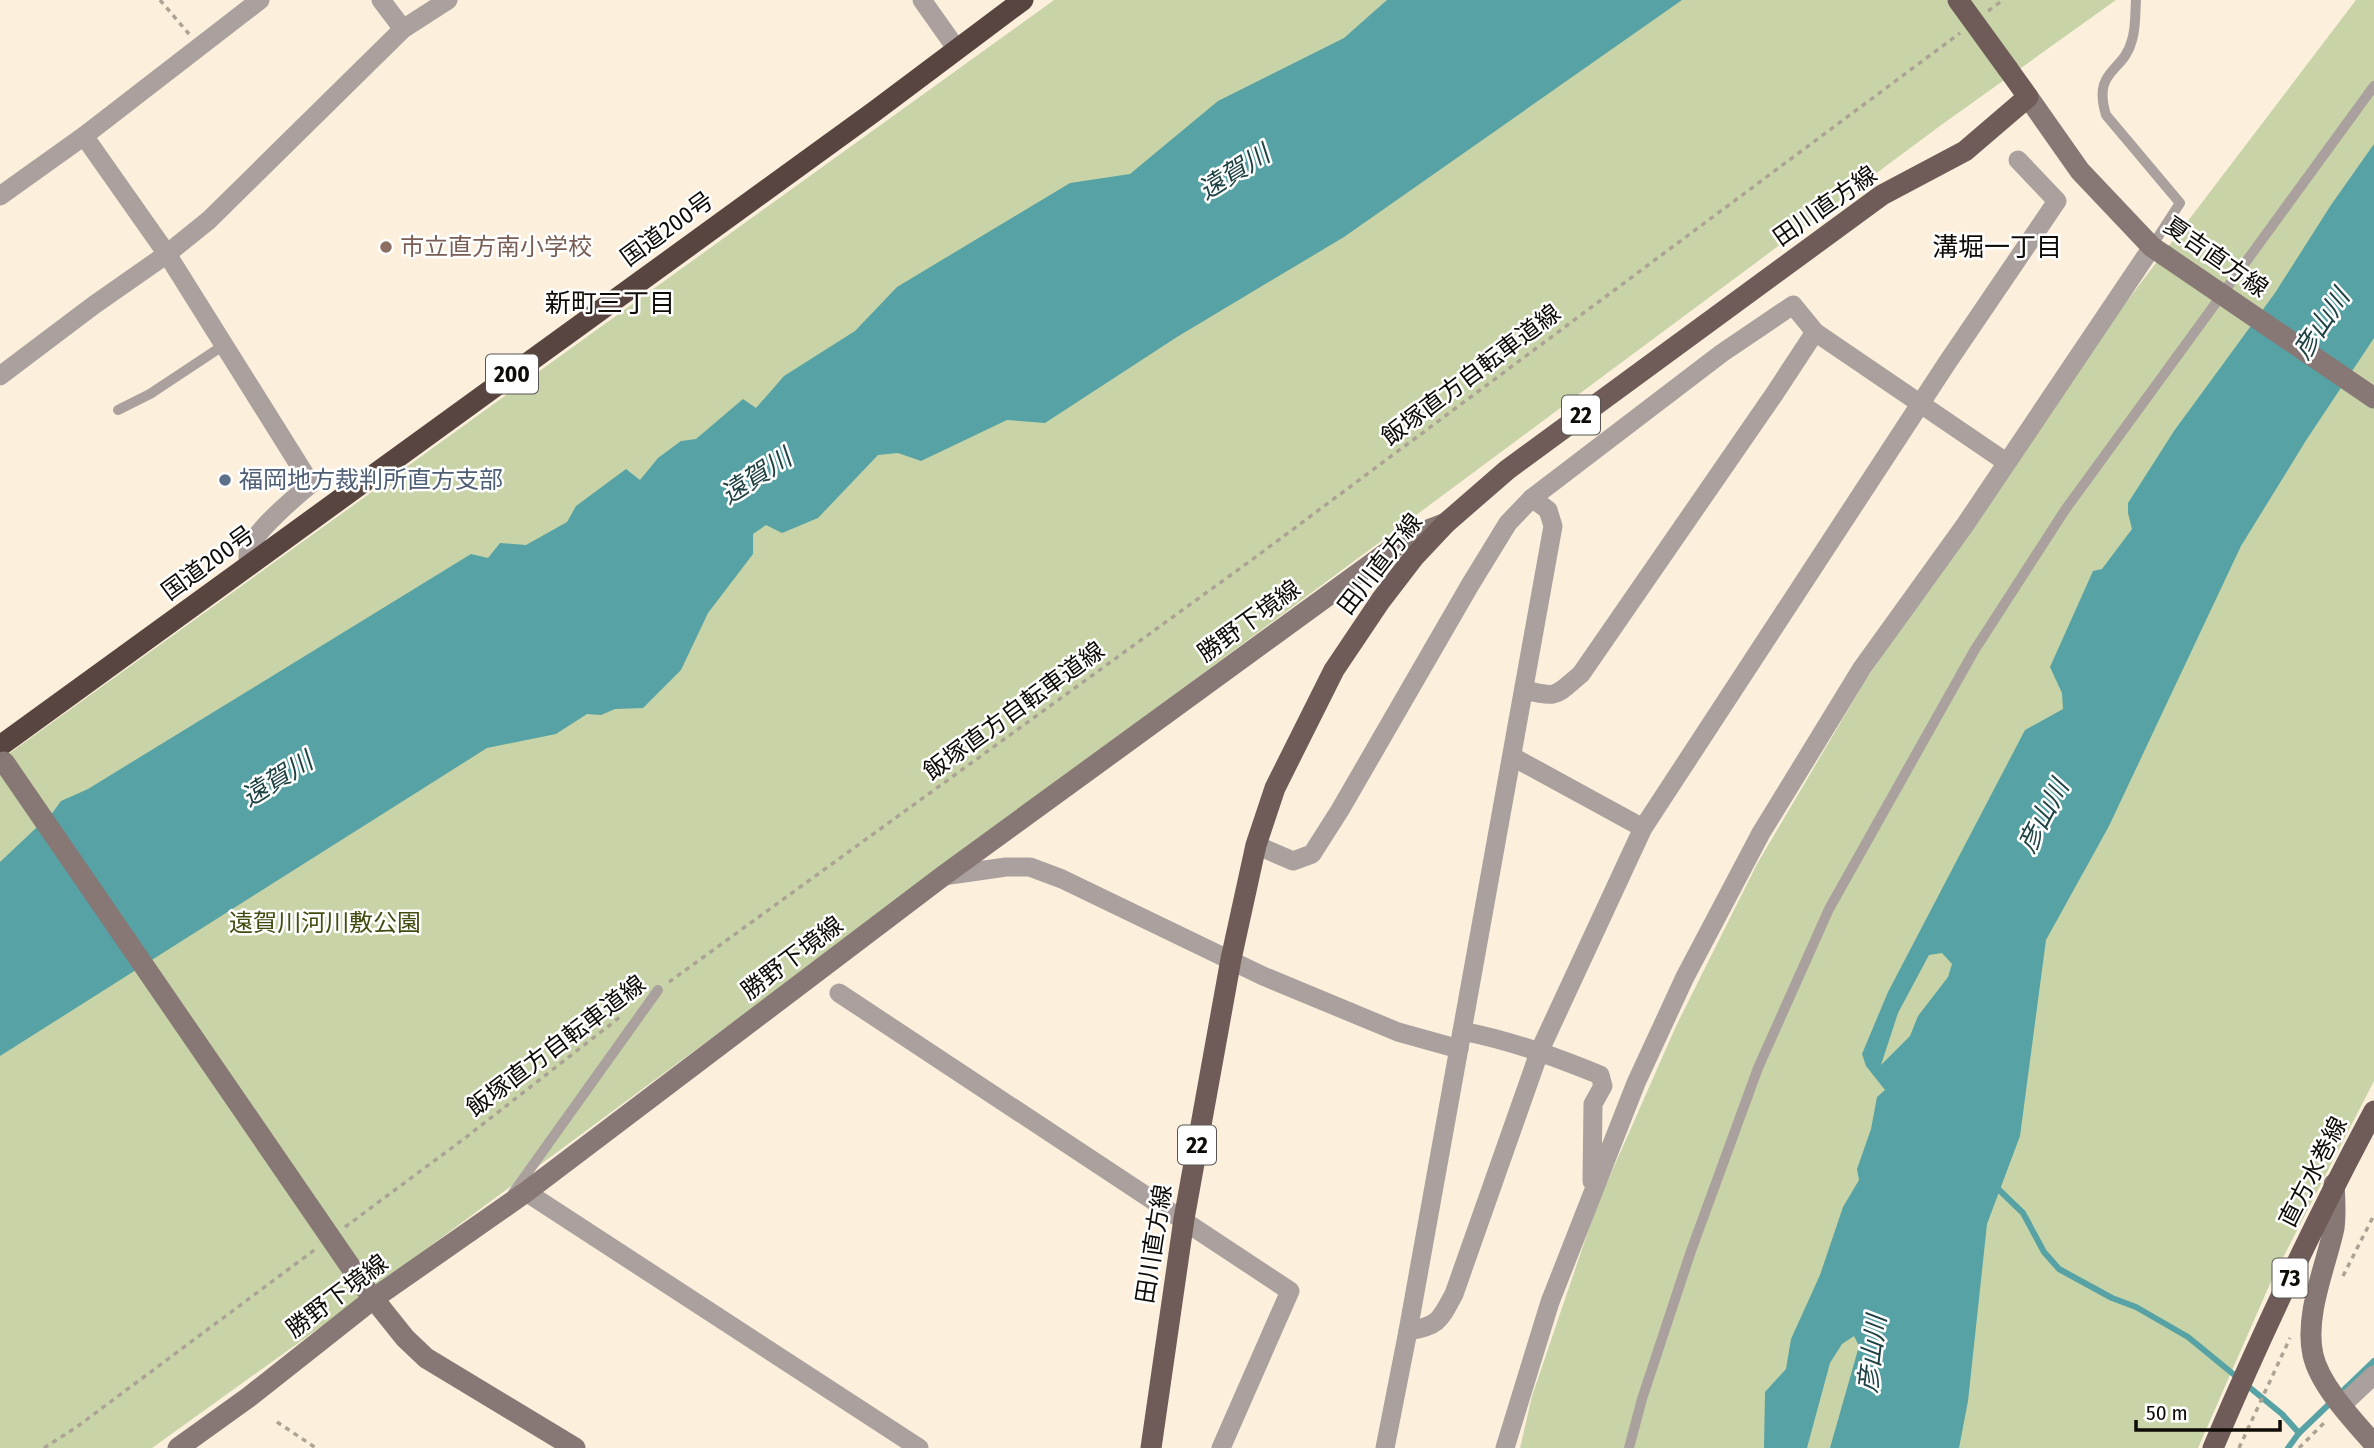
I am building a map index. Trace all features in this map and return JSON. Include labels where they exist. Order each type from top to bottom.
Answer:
[{"type":"highway","name":"国道200号","points":[[1,755],[249,566],[613,299],[876,111],[1023,0]]},
{"type":"main road","points":[[1958,0],[2028,97]]},
{"type":"main road","name":"夏吉直方線","points":[[2028,97],[2080,171],[2158,251],[2374,398]]},
{"type":"main road","name":"田川直方線","points":[[1150,1448],[1184,1219],[1231,959],[1256,845],[1275,788],[1334,670],[1414,557],[1446,523],[1507,470],[1882,195],[1965,151],[2028,97]]},
{"type":"main road","name":"勝野下境線","points":[[178,1448],[249,1397],[367,1291],[526,1192],[943,876],[1407,538],[1446,523]]},
{"type":"main road","points":[[1,755],[367,1291],[405,1338],[426,1358],[461,1382],[575,1448]]},
{"type":"main road","name":"直方水巻線","points":[[2213,1448],[2334,1184],[2374,1111]]},
{"type":"main road","points":[[2334,1184],[2334,1226],[2316,1295],[2312,1329],[2313,1355],[2324,1379],[2374,1444]]},
{"type":"street","points":[[0,197],[84,136],[260,0]]},
{"type":"street","points":[[381,0],[403,29]]},
{"type":"street","points":[[0,376],[167,254],[209,220],[403,29],[448,0]]},
{"type":"street","points":[[922,0],[956,48]]},
{"type":"street","points":[[84,136],[167,254],[311,484],[290,502],[249,547],[249,566]]},
{"type":"street","points":[[1408,1331],[1436,1323],[1454,1294],[1540,1051],[1643,828],[2057,201],[2018,160]]},
{"type":"street","points":[[1505,1448],[1550,1302],[1636,1083],[1685,977],[1761,834],[1862,668],[2158,251]]},
{"type":"street","points":[[1256,845],[1293,861],[1312,854],[1508,523],[1532,498],[1722,353],[1793,305],[1815,332],[2006,462]]},
{"type":"street","points":[[1525,690],[1549,696],[1562,691],[1581,674],[1815,332]]},
{"type":"street","points":[[1385,1448],[1553,526],[1548,510],[1532,498]]},
{"type":"street","points":[[1513,757],[1643,828]]},
{"type":"street","points":[[943,876],[1006,867],[1030,867],[1062,879],[1263,976],[1398,1032],[1460,1040],[1504,1039],[1600,1075],[1603,1086],[1593,1104],[1591,1193]]},
{"type":"street","points":[[839,993],[1290,1291],[1221,1448]]},
{"type":"street","points":[[526,1192],[919,1448]]},
{"type":"street","points":[[2342,1405],[2374,1375]]},
{"type":"lane","points":[[2136,0],[2132,41],[2104,81],[2101,100],[2106,115],[2180,203],[2158,251]]},
{"type":"lane","points":[[1629,1448],[1690,1251],[1758,1068],[1829,909],[1974,650],[2065,510],[2374,86]]},
{"type":"lane","points":[[118,410],[150,394],[224,345]]},
{"type":"lane","points":[[503,1208],[658,990]]},
{"type":"path","points":[[160,0],[200,46]]},
{"type":"path","points":[[1978,19],[2003,0]]},
{"type":"path","name":"飯塚直方自転車道線","points":[[658,990],[1257,556],[1968,27]]},
{"type":"path","name":"飯塚直方自転車道線","points":[[343,1228],[625,1014]]},
{"type":"path","points":[[2338,1286],[2374,1215]]},
{"type":"path","points":[[44,1448],[78,1426],[321,1245]]},
{"type":"path","points":[[2239,1448],[2295,1328]]},
{"type":"path","points":[[2299,1448],[2342,1405]]},
{"type":"path","points":[[277,1422],[316,1448]]},
{"type":"green space","name":"遠賀川河川敷公園","points":[[1054,0],[2116,0],[1944,123],[333,1318],[152,1448],[0,1448],[0,760]]},
{"type":"green space","points":[[2356,0],[2374,0],[2374,1081],[2273,1277],[2198,1448],[1520,1448],[1532,1396],[1597,1205],[1677,1024],[1757,864],[1865,681],[2108,326]]},
{"type":"water","name":"遠賀川","points":[[1387,0],[1682,0],[1344,237],[1177,337],[1045,423],[1007,420],[921,461],[898,453],[878,455],[818,518],[782,533],[766,525],[753,534],[753,554],[708,613],[681,670],[643,708],[615,709],[601,715],[587,714],[556,734],[487,748],[0,1056],[0,862],[53,812],[61,801],[88,789],[471,554],[488,558],[500,543],[526,545],[567,522],[576,506],[626,469],[640,480],[658,458],[681,441],[696,439],[743,399],[756,408],[784,376],[855,331],[897,287],[1070,183],[1130,174],[1218,101],[1344,38]]},
{"type":"water","name":"彦山川","points":[[2374,144],[2374,338],[2305,442],[2241,546],[2109,826],[2046,940],[2020,1136],[1987,1224],[1968,1401],[1959,1448],[1830,1448],[1859,1346],[1854,1336],[1842,1344],[1830,1363],[1807,1448],[1764,1448],[1765,1392],[1786,1369],[1791,1339],[1820,1275],[1843,1207],[1859,1180],[1857,1169],[1871,1129],[1877,1097],[1885,1090],[1866,1066],[1862,1054],[1888,992],[2025,730],[2063,709],[2062,693],[2050,667],[2093,571],[2102,569],[2132,529],[2128,503],[2174,431],[2275,293]],"holes":[[[1942,953],[1952,964],[1948,977],[1918,1016],[1910,1036],[1881,1065],[1898,1013],[1929,955]]]},
{"type":"waterway","points":[[1994,1185],[2023,1213],[2044,1252],[2059,1269],[2112,1298],[2136,1307],[2188,1337],[2282,1414],[2299,1433]]},
{"type":"waterway","points":[[2288,1448],[2299,1433],[2374,1361]]},
{"type":"place","name":"市立直方南小学校","points":[[386,247]]},
{"type":"place","name":"福岡地方裁判所直方支部","points":[[225,480]]},
{"type":"district","name":"溝堀一丁目","points":[[1997,247]]},
{"type":"district","name":"新町三丁目","points":[[610,303]]}]
